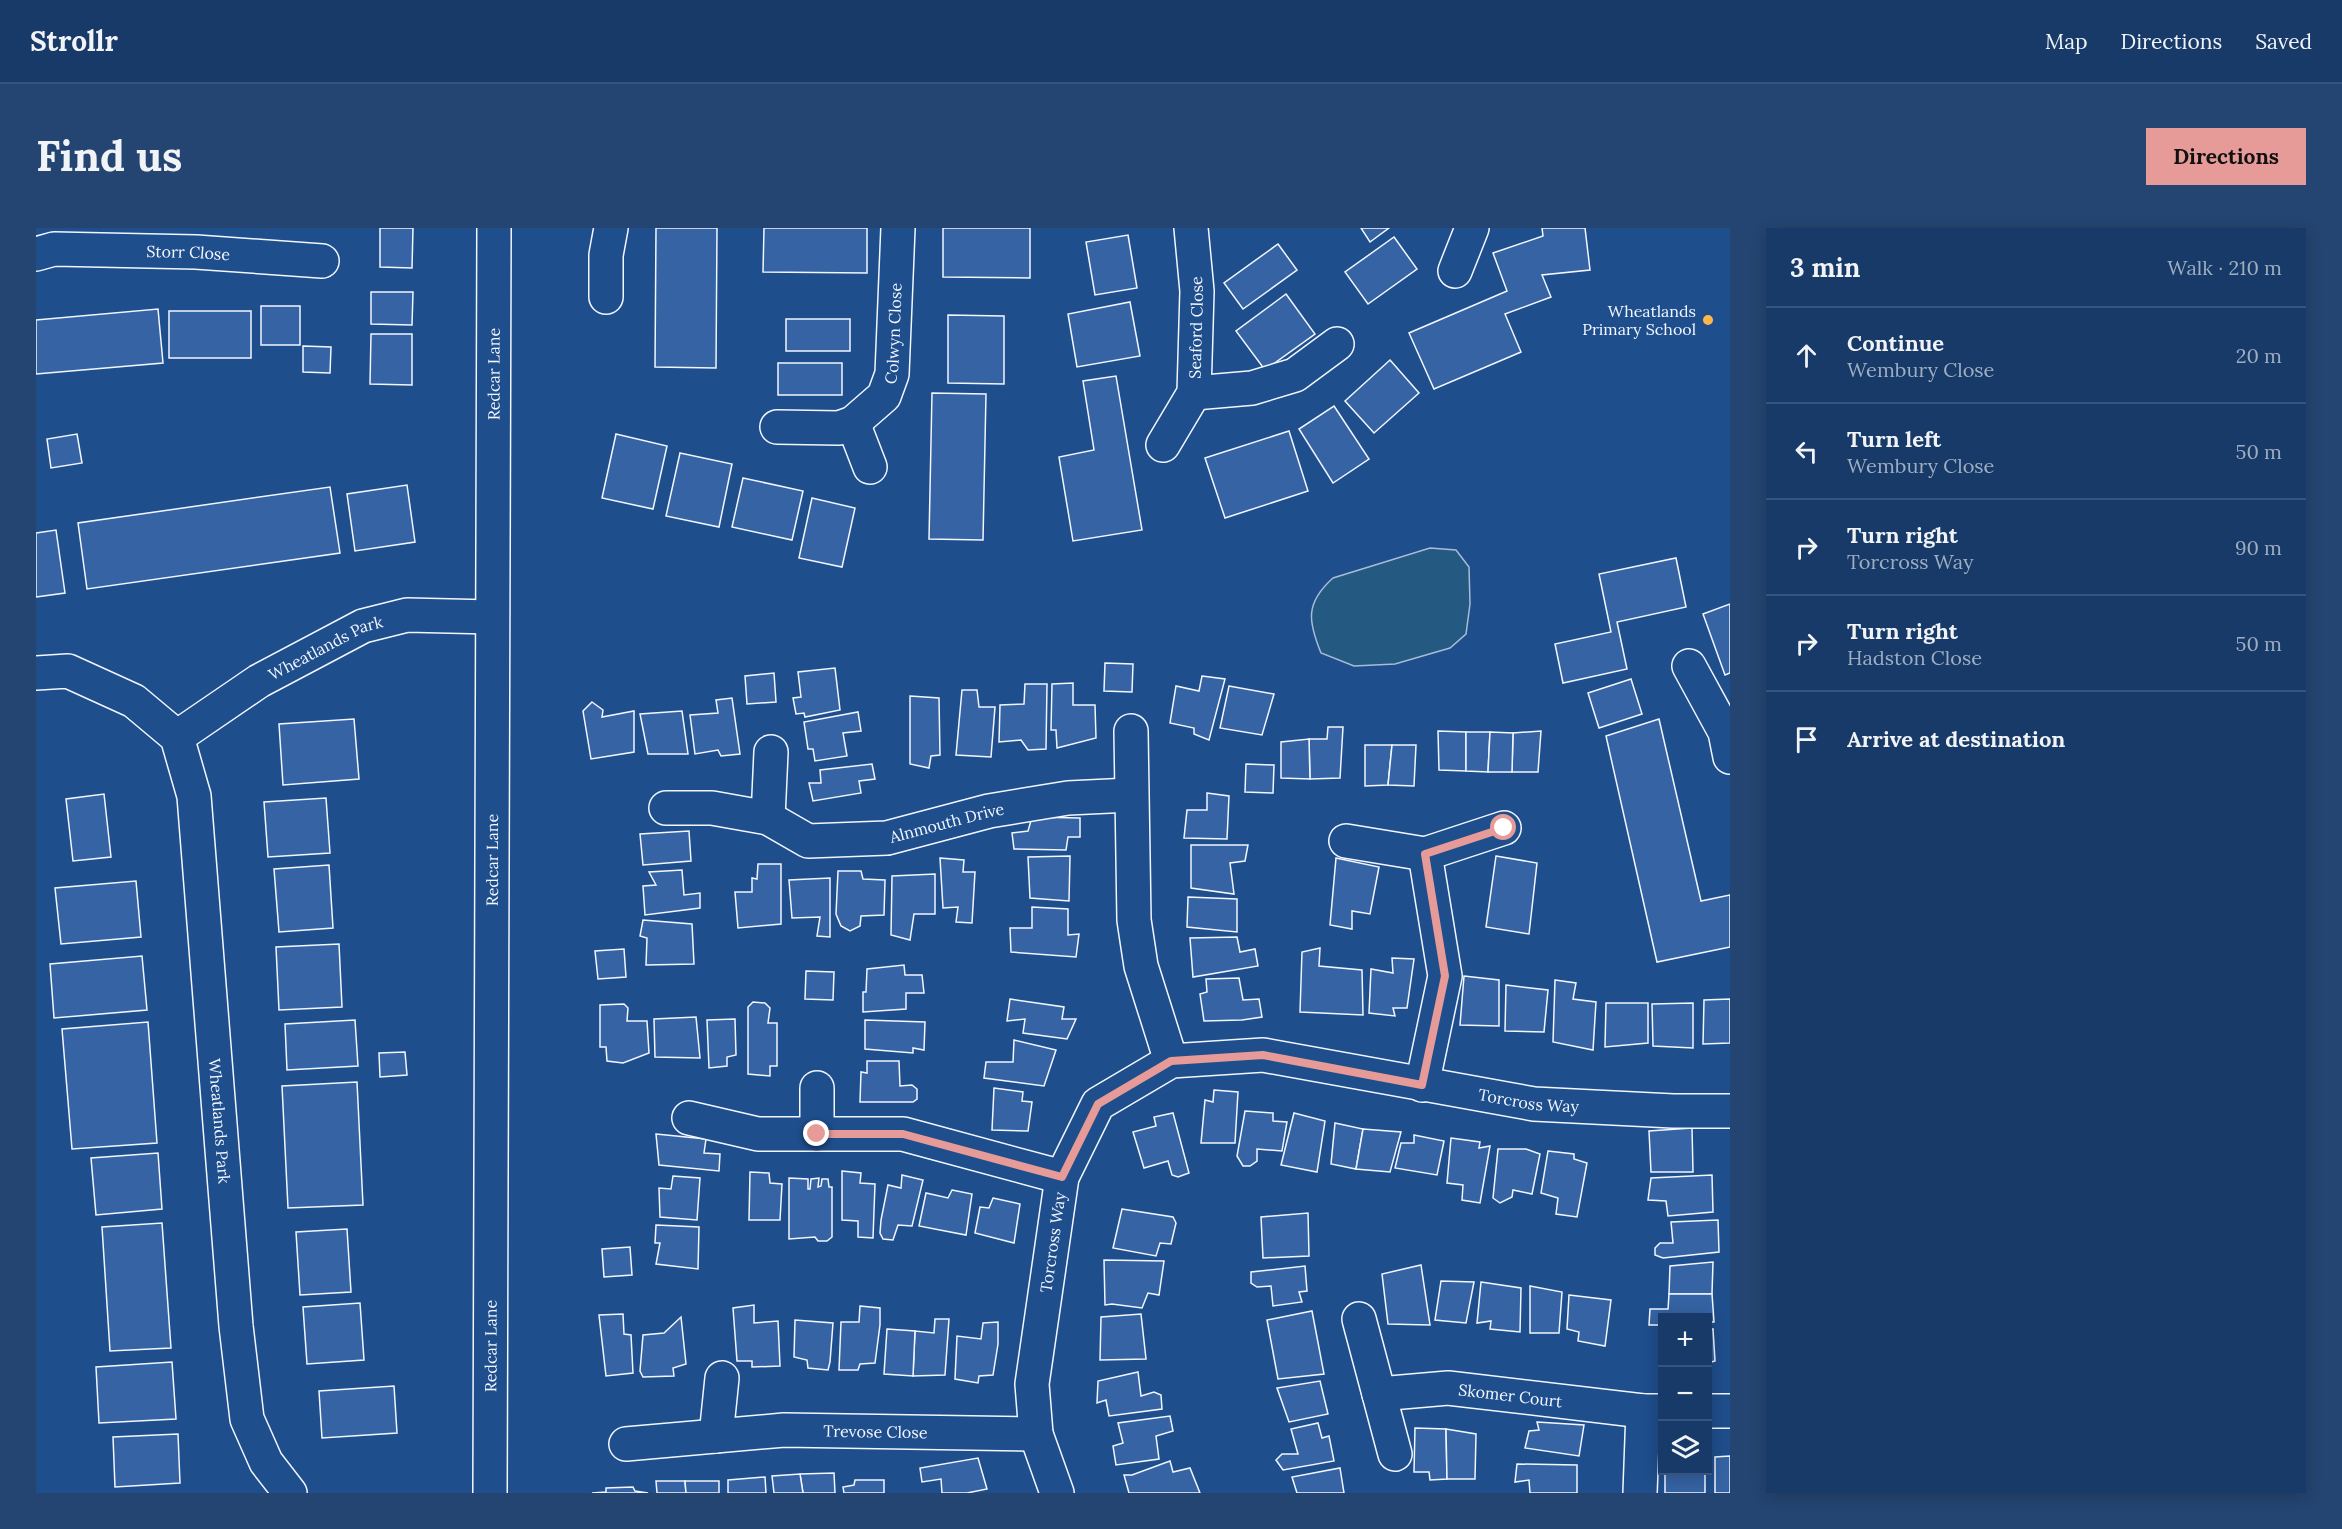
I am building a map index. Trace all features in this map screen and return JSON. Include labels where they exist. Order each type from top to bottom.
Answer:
[{"type":"street","name":"Redcar Lane","points":[[490,1493],[494,228]]},
{"type":"street","points":[[606,297],[606,255],[611,228]]},
{"type":"street","name":"Colwyn Close","points":[[853,423],[884,396],[892,374],[898,228]]},
{"type":"street","name":"Seaford Close","points":[[1163,445],[1194,393],[1197,291],[1191,228]]},
{"type":"street","points":[[1455,271],[1472,228]]},
{"type":"street","name":"Storr Close","points":[[47,244],[322,261]]},
{"type":"street","name":"Seaford Close","points":[[1194,393],[1252,388],[1295,375],[1336,344]]},
{"type":"street","points":[[777,426],[839,428],[853,423],[870,467]]},
{"type":"street","name":"Wheatlands Park","points":[[290,1493],[266,1462],[246,1419],[235,1315],[194,796],[177,737],[260,681],[363,626],[407,615],[492,617]]},
{"type":"street","points":[[1689,666],[1728,740]]},
{"type":"street","points":[[36,673],[68,671],[134,700],[177,737]]},
{"type":"street","points":[[1131,731],[1130,795],[1134,861],[1134,920],[1141,966],[1171,1061]]},
{"type":"street","points":[[768,818],[771,752]]},
{"type":"street","name":"Alnmouth Drive","points":[[666,808],[712,808],[768,818],[807,841],[887,838],[989,811],[1068,798],[1130,795]]},
{"type":"street","points":[[1346,841],[1425,854],[1504,828]]},
{"type":"street","points":[[1422,1085],[1445,976],[1425,854]]},
{"type":"street","name":"Torcross Way","points":[[1057,1493],[1036,1434],[1032,1384],[1062,1177],[1098,1104],[1171,1061],[1263,1055],[1534,1104],[1672,1111],[1730,1111]]},
{"type":"street","points":[[817,1088],[817,1134]]},
{"type":"street","points":[[689,1118],[758,1134],[903,1134],[1062,1177]]},
{"type":"street","points":[[1359,1318],[1395,1454]]},
{"type":"street","points":[[716,1436],[722,1378]]},
{"type":"street","name":"Skomer Court","points":[[1379,1394],[1448,1388],[1653,1411]]},
{"type":"street","points":[[1640,1493],[1653,1411]]},
{"type":"street","points":[[1712,1411],[1730,1411]]},
{"type":"street","name":"Trevose Close","points":[[626,1444],[784,1430],[1036,1434]]},
{"type":"shaded area","points":[[1430,548],[1456,550],[1469,567],[1470,604],[1466,634],[1450,648],[1395,664],[1354,666],[1321,653],[1313,631],[1313,604],[1333,578]]},
{"type":"building","points":[[380,228],[413,228],[412,268],[380,267]]},
{"type":"building","points":[[656,228],[717,228],[716,368],[655,367]]},
{"type":"building","points":[[764,228],[867,228],[867,273],[763,272]]},
{"type":"building","points":[[943,228],[1030,228],[1030,278],[943,277]]},
{"type":"building","points":[[1361,228],[1389,228],[1370,242]]},
{"type":"building","points":[[1542,228],[1585,228],[1590,270],[1542,275],[1551,297],[1505,314],[1521,352],[1434,389],[1409,333],[1507,291],[1493,253],[1543,236]]},
{"type":"building","points":[[1128,235],[1137,288],[1095,295],[1086,242]]},
{"type":"building","points":[[1394,237],[1417,269],[1368,304],[1345,272]]},
{"type":"building","points":[[1278,244],[1297,270],[1243,309],[1224,283]]},
{"type":"building","points":[[371,292],[413,292],[412,325],[371,324]]},
{"type":"building","points":[[1286,294],[1315,334],[1265,370],[1236,331]]},
{"type":"building","points":[[1130,302],[1140,356],[1077,367],[1068,314]]},
{"type":"building","points":[[261,306],[300,306],[300,345],[261,345]]},
{"type":"building","points":[[158,309],[163,363],[36,374],[36,320]]},
{"type":"building","points":[[169,311],[251,311],[251,358],[169,358]]},
{"type":"building","points":[[948,315],[1004,316],[1004,384],[948,383]]},
{"type":"building","points":[[786,319],[850,319],[850,351],[786,351]]},
{"type":"building","points":[[371,334],[412,334],[412,385],[370,384]]},
{"type":"building","points":[[303,346],[331,347],[330,373],[303,372]]},
{"type":"building","points":[[1390,360],[1419,393],[1374,433],[1345,401]]},
{"type":"building","points":[[778,363],[842,363],[842,395],[778,395]]},
{"type":"building","points":[[1116,376],[1142,530],[1073,541],[1059,457],[1094,450],[1083,381]]},
{"type":"building","points":[[932,393],[986,394],[983,540],[929,539]]},
{"type":"building","points":[[1334,406],[1369,459],[1333,483],[1299,429]]},
{"type":"building","points":[[1289,431],[1308,491],[1225,518],[1205,458]]},
{"type":"building","points":[[77,434],[82,463],[51,468],[47,439]]},
{"type":"building","points":[[616,434],[667,446],[653,509],[602,498]]},
{"type":"building","points":[[680,453],[732,464],[719,527],[666,516]]},
{"type":"building","points":[[743,478],[803,491],[792,540],[732,527]]},
{"type":"building","points":[[407,485],[415,542],[355,551],[347,494]]},
{"type":"building","points":[[330,487],[340,553],[87,589],[78,523]]},
{"type":"building","points":[[812,498],[855,508],[842,567],[799,558]]},
{"type":"building","points":[[56,530],[65,593],[36,597],[36,533]]},
{"type":"building","points":[[1676,558],[1686,607],[1617,622],[1627,669],[1563,683],[1555,644],[1611,632],[1599,574]]},
{"type":"building","points":[[1730,604],[1730,673],[1725,675],[1703,614]]},
{"type":"building","points":[[1105,663],[1133,664],[1132,692],[1104,691]]},
{"type":"building","points":[[835,668],[840,710],[805,717],[804,713],[796,714],[793,698],[801,697],[798,672]]},
{"type":"building","points":[[774,673],[776,702],[747,704],[745,676]]},
{"type":"building","points":[[1202,676],[1225,679],[1209,740],[1194,734],[1194,728],[1170,723],[1176,686],[1199,691]]},
{"type":"building","points":[[1631,679],[1642,714],[1599,728],[1588,693]]},
{"type":"building","points":[[1073,683],[1073,705],[1095,705],[1096,738],[1057,748],[1056,730],[1051,730],[1052,684]]},
{"type":"building","points":[[1025,684],[1047,684],[1046,749],[1028,750],[1021,740],[999,742],[1000,705],[1024,704]]},
{"type":"building","points":[[1229,686],[1274,694],[1262,735],[1220,728]]},
{"type":"building","points":[[962,690],[977,690],[979,707],[995,707],[991,757],[956,755]]},
{"type":"building","points":[[910,696],[939,698],[940,755],[931,756],[929,768],[910,764]]},
{"type":"building","points":[[732,698],[740,754],[721,756],[718,750],[695,754],[690,715],[718,713],[716,700]]},
{"type":"building","points":[[592,702],[603,710],[602,717],[634,711],[634,752],[591,759],[583,711]]},
{"type":"building","points":[[682,711],[688,754],[648,754],[640,714]]},
{"type":"building","points":[[858,712],[861,731],[843,733],[847,756],[815,761],[813,749],[808,749],[804,722]]},
{"type":"building","points":[[354,719],[359,779],[283,785],[279,724]]},
{"type":"building","points":[[1659,719],[1701,901],[1730,895],[1730,947],[1657,962],[1606,736]]},
{"type":"building","points":[[1328,727],[1343,727],[1340,778],[1310,779],[1309,739],[1327,739]]},
{"type":"building","points":[[1438,731],[1466,732],[1466,771],[1439,770]]},
{"type":"building","points":[[1541,731],[1538,772],[1512,772],[1513,733]]},
{"type":"building","points":[[1466,732],[1490,732],[1488,772],[1466,771]]},
{"type":"building","points":[[1490,732],[1513,733],[1512,772],[1488,772]]},
{"type":"building","points":[[1309,739],[1310,779],[1281,778],[1281,742]]},
{"type":"building","points":[[1365,745],[1392,745],[1388,785],[1365,786]]},
{"type":"building","points":[[1392,745],[1416,745],[1414,786],[1388,785]]},
{"type":"building","points":[[872,764],[875,779],[859,781],[861,793],[813,801],[809,783],[821,783],[820,770]]},
{"type":"building","points":[[1246,764],[1274,765],[1273,793],[1245,792]]},
{"type":"building","points":[[1207,793],[1229,796],[1227,839],[1184,838],[1187,810],[1207,810]]},
{"type":"building","points":[[104,794],[111,857],[73,861],[66,799]]},
{"type":"building","points":[[326,798],[330,853],[268,857],[264,802]]},
{"type":"building","points":[[1032,817],[1080,818],[1080,837],[1068,837],[1066,850],[1014,849],[1012,833],[1028,831]]},
{"type":"building","points":[[689,831],[691,861],[643,865],[640,834]]},
{"type":"building","points":[[1191,845],[1248,845],[1245,861],[1230,863],[1234,894],[1191,888]]},
{"type":"building","points":[[1070,856],[1069,901],[1030,898],[1028,857]]},
{"type":"building","points":[[1496,856],[1537,863],[1529,934],[1486,927]]},
{"type":"building","points":[[940,858],[964,860],[963,872],[975,872],[972,923],[956,922],[958,907],[943,908]]},
{"type":"building","points":[[1336,858],[1379,867],[1370,914],[1352,911],[1352,929],[1330,925]]},
{"type":"building","points":[[758,864],[781,864],[781,924],[738,928],[735,892],[752,892],[752,878],[757,879]]},
{"type":"building","points":[[329,865],[333,928],[279,932],[274,869]]},
{"type":"building","points":[[682,870],[684,895],[700,893],[700,908],[645,915],[643,886],[656,885],[649,872]]},
{"type":"building","points":[[838,871],[861,871],[863,879],[885,880],[884,915],[861,916],[860,926],[850,931],[841,926],[836,914]]},
{"type":"building","points":[[935,874],[935,914],[914,914],[910,940],[891,935],[892,876]]},
{"type":"building","points":[[830,878],[830,937],[817,936],[820,917],[792,918],[789,880]]},
{"type":"building","points":[[136,881],[141,937],[61,944],[55,888]]},
{"type":"building","points":[[1188,897],[1237,899],[1237,932],[1187,927]]},
{"type":"building","points":[[1032,907],[1068,909],[1068,935],[1079,934],[1076,957],[1011,952],[1010,928],[1032,928]]},
{"type":"building","points":[[643,920],[692,924],[694,964],[646,965],[647,938],[640,936]]},
{"type":"building","points":[[1237,937],[1240,952],[1255,949],[1258,966],[1193,977],[1190,938]]},
{"type":"building","points":[[339,944],[342,1007],[279,1010],[276,947]]},
{"type":"building","points":[[1320,948],[1319,966],[1362,970],[1363,1015],[1300,1012],[1302,952]]},
{"type":"building","points":[[624,949],[626,977],[598,979],[595,951]]},
{"type":"building","points":[[142,956],[147,1010],[54,1018],[50,964]]},
{"type":"building","points":[[1392,958],[1414,959],[1407,1008],[1393,1008],[1395,1016],[1369,1013],[1371,969],[1393,973]]},
{"type":"building","points":[[904,965],[905,975],[922,975],[924,993],[906,993],[906,1009],[863,1012],[863,992],[866,992],[867,969]]},
{"type":"building","points":[[806,971],[834,972],[833,1000],[805,999]]},
{"type":"building","points":[[1464,976],[1499,980],[1499,1026],[1460,1025]]},
{"type":"building","points":[[1239,978],[1243,1000],[1259,999],[1262,1017],[1204,1021],[1200,994],[1207,992],[1206,979]]},
{"type":"building","points":[[1555,980],[1576,983],[1573,999],[1596,1002],[1593,1050],[1553,1042]]},
{"type":"building","points":[[1506,985],[1548,990],[1544,1032],[1505,1031]]},
{"type":"building","points":[[1010,999],[1064,1007],[1062,1019],[1076,1019],[1067,1039],[1023,1033],[1025,1019],[1007,1021]]},
{"type":"building","points":[[1730,999],[1730,1043],[1703,1044],[1704,1000]]},
{"type":"building","points":[[753,1002],[765,1003],[770,1008],[768,1023],[777,1023],[777,1066],[770,1066],[770,1076],[748,1074],[748,1007]]},
{"type":"building","points":[[1606,1003],[1648,1003],[1648,1043],[1605,1047]]},
{"type":"building","points":[[1693,1003],[1693,1048],[1653,1046],[1652,1004]]},
{"type":"building","points":[[624,1004],[628,1008],[627,1021],[647,1021],[649,1053],[623,1063],[607,1061],[606,1047],[600,1047],[600,1005]]},
{"type":"building","points":[[696,1017],[700,1058],[655,1057],[654,1019]]},
{"type":"building","points":[[735,1019],[736,1055],[727,1057],[727,1066],[709,1068],[707,1020]]},
{"type":"building","points":[[355,1020],[358,1066],[287,1070],[285,1024]]},
{"type":"building","points":[[865,1020],[925,1022],[924,1050],[913,1048],[913,1053],[865,1049]]},
{"type":"building","points":[[148,1022],[157,1143],[72,1149],[62,1029]]},
{"type":"building","points":[[1014,1040],[1056,1050],[1044,1086],[984,1078],[986,1062],[1013,1062]]},
{"type":"building","points":[[405,1052],[407,1075],[380,1077],[379,1053]]},
{"type":"building","points":[[867,1061],[899,1061],[900,1086],[912,1085],[917,1089],[917,1099],[913,1102],[860,1102],[861,1072],[867,1073]]},
{"type":"building","points":[[357,1082],[363,1205],[288,1208],[282,1086]]},
{"type":"building","points":[[994,1088],[1023,1092],[1022,1101],[1032,1102],[1028,1131],[992,1130]]},
{"type":"building","points":[[1214,1090],[1238,1092],[1235,1143],[1201,1143],[1205,1100],[1213,1102]]},
{"type":"building","points":[[1245,1111],[1273,1113],[1273,1121],[1287,1122],[1282,1151],[1257,1149],[1257,1161],[1250,1166],[1243,1166],[1237,1156]]},
{"type":"building","points":[[1173,1113],[1189,1173],[1178,1177],[1172,1175],[1168,1161],[1144,1168],[1133,1132],[1156,1126],[1154,1117]]},
{"type":"building","points":[[1294,1113],[1325,1121],[1317,1172],[1281,1165]]},
{"type":"building","points":[[1335,1123],[1363,1129],[1356,1169],[1331,1164]]},
{"type":"building","points":[[1692,1128],[1693,1172],[1651,1172],[1649,1131]]},
{"type":"building","points":[[1363,1129],[1401,1132],[1390,1172],[1356,1169]]},
{"type":"building","points":[[656,1134],[706,1139],[704,1153],[720,1154],[719,1171],[659,1165]]},
{"type":"building","points":[[1414,1135],[1444,1141],[1437,1175],[1395,1168],[1401,1143],[1414,1143]]},
{"type":"building","points":[[1451,1138],[1480,1142],[1479,1148],[1490,1146],[1480,1203],[1462,1200],[1463,1185],[1447,1183]]},
{"type":"building","points":[[1498,1149],[1526,1149],[1540,1154],[1532,1194],[1513,1190],[1512,1197],[1500,1203],[1493,1198]]},
{"type":"building","points":[[1548,1151],[1574,1154],[1574,1159],[1587,1163],[1577,1217],[1556,1214],[1558,1198],[1541,1193]]},
{"type":"building","points":[[158,1153],[162,1209],[96,1215],[91,1158]]},
{"type":"building","points":[[842,1171],[861,1173],[860,1183],[875,1184],[873,1238],[858,1237],[858,1221],[842,1220]]},
{"type":"building","points":[[750,1172],[769,1173],[770,1183],[782,1184],[780,1220],[749,1220]]},
{"type":"building","points":[[902,1175],[923,1180],[912,1226],[898,1225],[893,1240],[883,1239],[880,1233],[881,1220],[888,1185],[901,1188]]},
{"type":"building","points":[[1712,1175],[1713,1212],[1668,1216],[1666,1201],[1648,1200],[1651,1178]]},
{"type":"building","points":[[673,1176],[700,1178],[697,1220],[660,1217],[659,1188],[671,1189]]},
{"type":"building","points":[[789,1178],[808,1179],[808,1189],[810,1189],[811,1179],[819,1178],[818,1187],[821,1186],[822,1179],[828,1179],[829,1187],[832,1187],[832,1237],[827,1241],[818,1241],[815,1237],[789,1239]]},
{"type":"building","points":[[952,1190],[972,1194],[966,1235],[919,1226],[926,1193],[948,1198]]},
{"type":"building","points":[[993,1198],[1020,1204],[1014,1243],[975,1233],[980,1207],[989,1208]]},
{"type":"building","points":[[1122,1209],[1173,1217],[1176,1223],[1171,1244],[1160,1243],[1156,1256],[1113,1248]]},
{"type":"building","points":[[1308,1213],[1309,1256],[1263,1258],[1261,1217]]},
{"type":"building","points":[[1718,1220],[1719,1252],[1663,1258],[1655,1255],[1655,1248],[1660,1243],[1673,1243],[1671,1222]]},
{"type":"building","points":[[162,1223],[171,1348],[110,1351],[102,1227]]},
{"type":"building","points":[[656,1225],[699,1227],[698,1269],[656,1264],[660,1243],[655,1243]]},
{"type":"building","points":[[347,1229],[351,1292],[300,1295],[296,1232]]},
{"type":"building","points":[[630,1247],[632,1275],[604,1277],[602,1249]]},
{"type":"building","points":[[1104,1260],[1164,1261],[1159,1295],[1148,1293],[1142,1308],[1105,1305]]},
{"type":"building","points":[[1713,1262],[1712,1294],[1669,1294],[1670,1266]]},
{"type":"building","points":[[1421,1265],[1430,1325],[1388,1324],[1382,1274]]},
{"type":"building","points":[[1305,1266],[1307,1291],[1299,1292],[1302,1302],[1273,1306],[1271,1286],[1257,1287],[1251,1283],[1251,1272]]},
{"type":"building","points":[[1441,1281],[1474,1282],[1466,1323],[1435,1320]]},
{"type":"building","points":[[1481,1282],[1521,1288],[1520,1332],[1490,1329],[1491,1321],[1477,1323]]},
{"type":"building","points":[[1530,1286],[1562,1292],[1559,1333],[1530,1333]]},
{"type":"building","points":[[1669,1294],[1712,1294],[1714,1322],[1712,1322],[1712,1313],[1658,1313],[1658,1325],[1649,1325],[1650,1309],[1668,1309]]},
{"type":"building","points":[[1569,1295],[1611,1300],[1605,1346],[1578,1341],[1579,1332],[1567,1329]]},
{"type":"building","points":[[360,1303],[364,1360],[307,1364],[303,1307]]},
{"type":"building","points":[[754,1305],[754,1323],[778,1321],[780,1366],[752,1367],[752,1361],[737,1361],[733,1308]]},
{"type":"building","points":[[860,1306],[880,1308],[875,1363],[860,1364],[858,1370],[839,1370],[841,1322],[859,1322]]},
{"type":"building","points":[[1312,1311],[1324,1374],[1278,1379],[1267,1320]]},
{"type":"building","points":[[623,1314],[624,1334],[631,1335],[633,1373],[606,1376],[599,1315]]},
{"type":"building","points":[[1141,1314],[1146,1359],[1100,1360],[1101,1317]]},
{"type":"building","points":[[681,1317],[686,1364],[673,1368],[674,1376],[643,1377],[640,1371],[643,1335],[664,1333]]},
{"type":"building","points":[[935,1319],[949,1319],[945,1375],[913,1376],[915,1331],[934,1333]]},
{"type":"building","points":[[795,1320],[833,1323],[828,1370],[808,1368],[807,1360],[794,1357]]},
{"type":"building","points":[[998,1322],[998,1344],[993,1375],[979,1376],[978,1383],[955,1379],[957,1336],[981,1339],[983,1323]]},
{"type":"building","points":[[887,1329],[915,1331],[913,1376],[884,1374]]},
{"type":"building","points":[[1712,1329],[1715,1361],[1712,1362]]},
{"type":"building","points":[[172,1362],[176,1419],[99,1423],[96,1367]]},
{"type":"building","points":[[1138,1372],[1141,1396],[1154,1392],[1161,1395],[1162,1409],[1109,1416],[1106,1400],[1097,1403],[1098,1381]]},
{"type":"building","points":[[1320,1381],[1328,1414],[1289,1422],[1277,1388]]},
{"type":"building","points":[[394,1386],[397,1433],[322,1438],[319,1391]]},
{"type":"building","points":[[1170,1416],[1173,1431],[1156,1436],[1159,1459],[1116,1465],[1113,1446],[1123,1443],[1118,1423]]},
{"type":"building","points":[[1537,1422],[1584,1425],[1579,1456],[1525,1448],[1529,1431],[1539,1430]]},
{"type":"building","points":[[1318,1423],[1322,1438],[1329,1436],[1334,1461],[1283,1470],[1276,1460],[1282,1454],[1298,1454],[1291,1429]]},
{"type":"building","points":[[1415,1428],[1446,1429],[1447,1479],[1430,1480],[1429,1472],[1414,1472]]},
{"type":"building","points":[[1446,1429],[1476,1434],[1475,1479],[1447,1479]]},
{"type":"building","points":[[178,1434],[180,1483],[115,1487],[113,1437]]},
{"type":"building","points":[[1730,1456],[1730,1493],[1715,1493],[1715,1457]]},
{"type":"building","points":[[978,1458],[987,1489],[967,1493],[942,1493],[941,1479],[922,1482],[920,1468]]},
{"type":"building","points":[[1170,1461],[1173,1472],[1190,1468],[1200,1493],[1129,1493],[1124,1475],[1132,1475]]},
{"type":"building","points":[[1517,1464],[1577,1465],[1577,1493],[1530,1493],[1529,1480],[1515,1482]]},
{"type":"building","points":[[1340,1468],[1344,1493],[1297,1493],[1292,1477]]},
{"type":"building","points":[[834,1473],[835,1493],[803,1493],[800,1474]]},
{"type":"building","points":[[800,1474],[803,1493],[774,1493],[772,1476]]},
{"type":"building","points":[[1665,1475],[1705,1475],[1705,1493],[1665,1493]]},
{"type":"building","points":[[765,1477],[766,1493],[728,1493],[728,1480]]},
{"type":"building","points":[[855,1480],[884,1480],[884,1493],[844,1493],[843,1487],[854,1485]]},
{"type":"building","points":[[656,1481],[685,1481],[686,1493],[657,1493]]},
{"type":"building","points":[[685,1481],[719,1481],[719,1493],[686,1493]]},
{"type":"building","points":[[633,1487],[635,1491],[648,1493],[592,1493],[606,1492],[606,1488]]},
{"type":"place","name":"Wheatlands Primary School","points":[[1708,320]]},
{"type":"route","points":[[817,1134],[903,1134],[1062,1177],[1098,1104],[1171,1061],[1263,1055],[1422,1085],[1445,976],[1425,854],[1504,828]]}]
